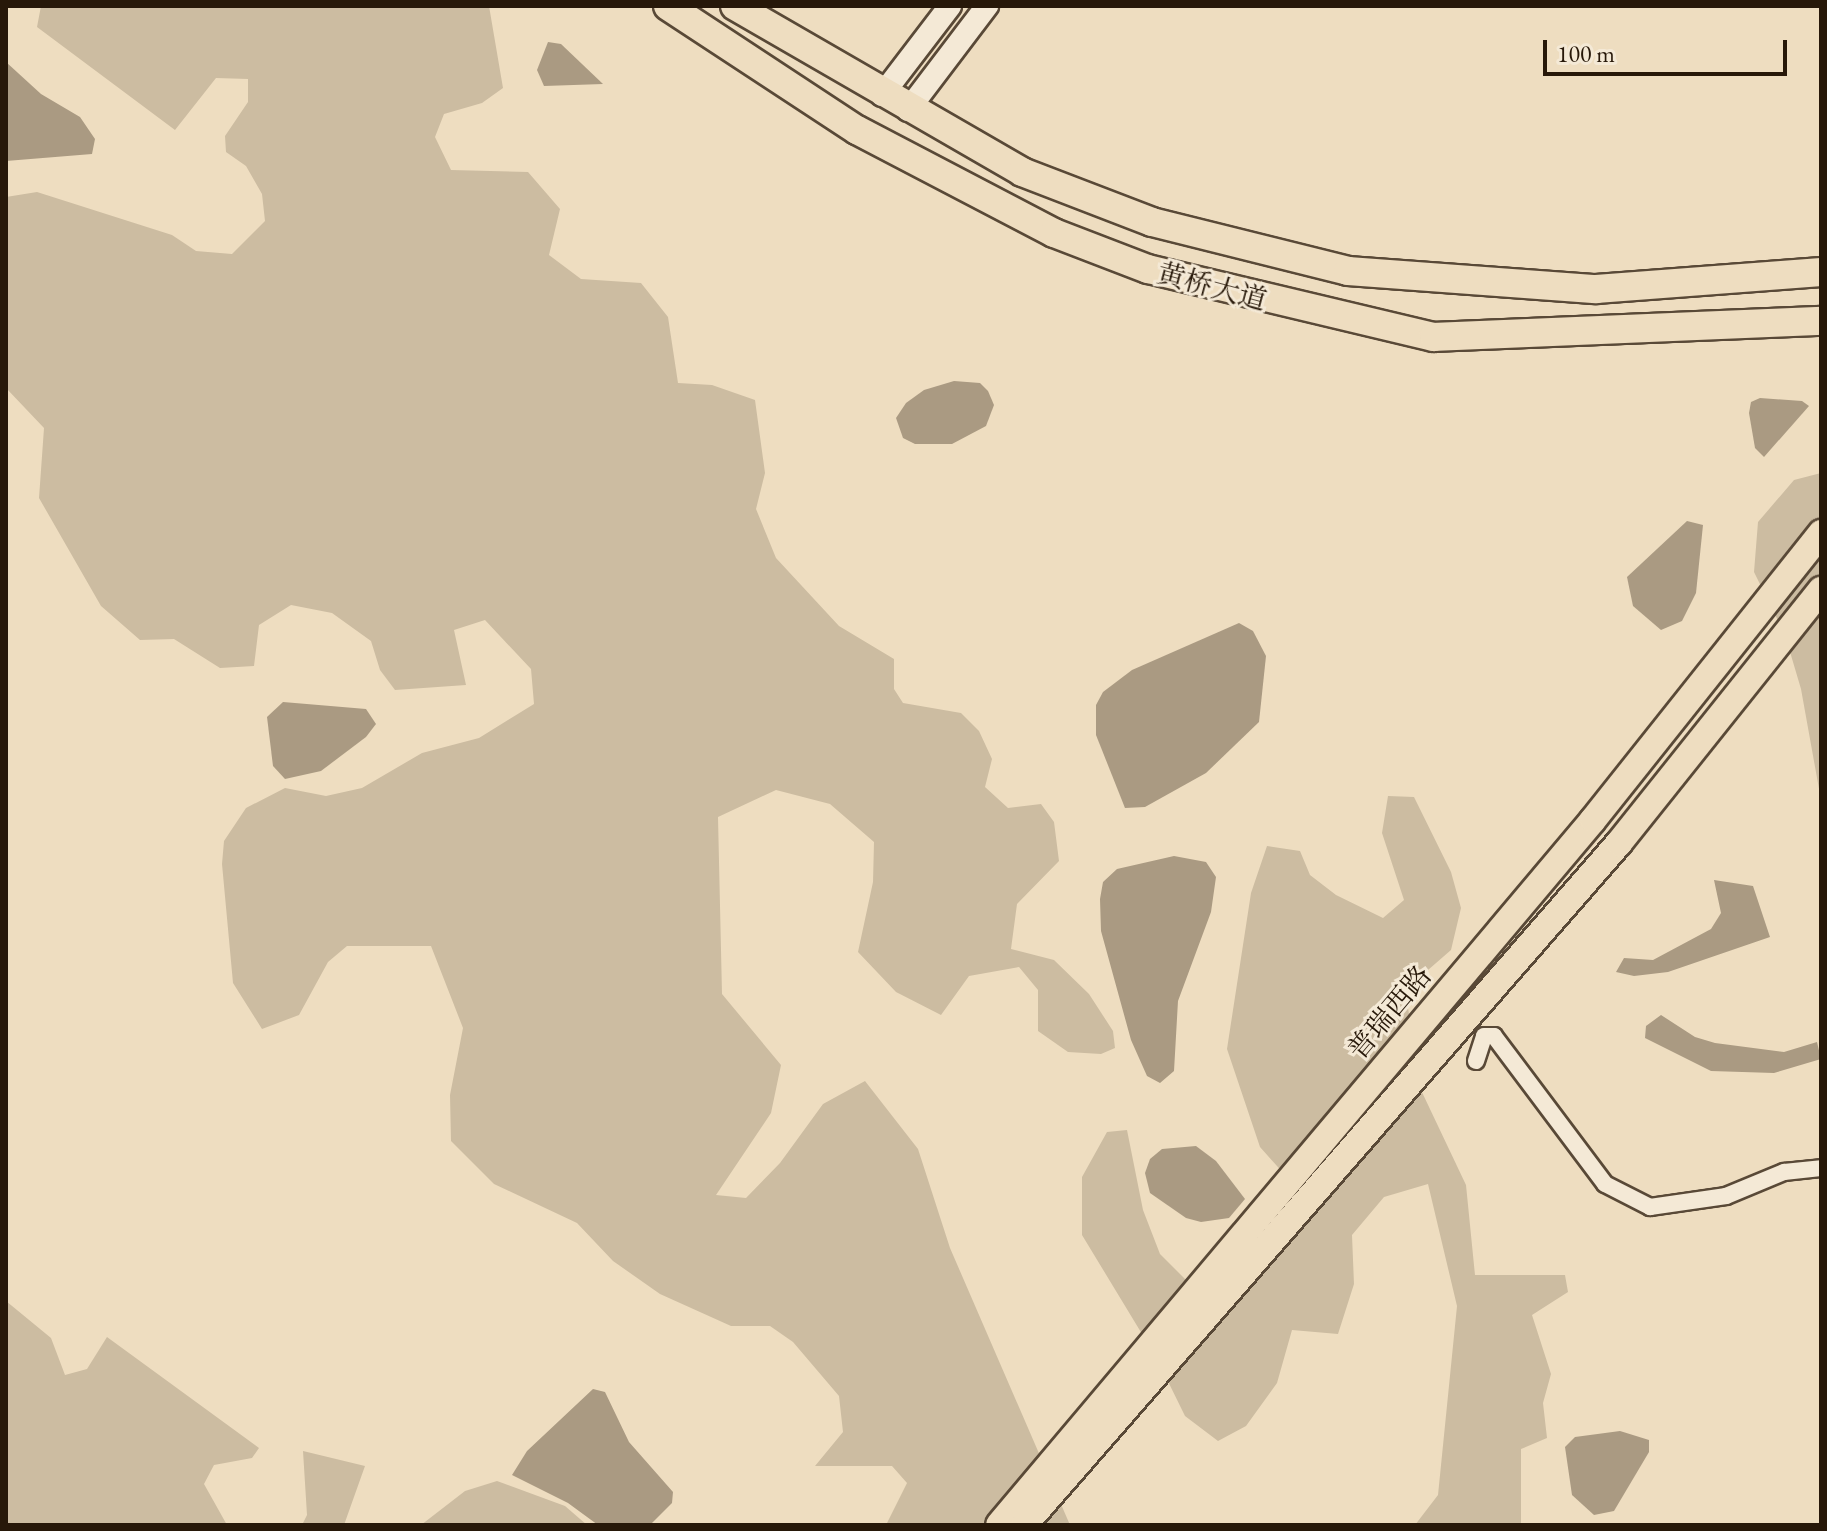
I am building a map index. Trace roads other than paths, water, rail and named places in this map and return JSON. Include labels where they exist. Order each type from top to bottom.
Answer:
[{"type":"highway","name":"黄桥大道","points":[[668,6],[857,130],[1054,233],[1148,269],[1434,337],[1821,321]]},
{"type":"highway","name":"黄桥大道","points":[[735,6],[882,95],[1022,172],[1152,222],[1348,271],[1596,289],[1821,272]]},
{"type":"main road","name":"普瑞西路","points":[[999,1525],[1593,820],[1821,533]]},
{"type":"main road","points":[[1024,1525],[1619,843],[1821,590]]},
{"type":"street","points":[[882,95],[950,6]]},
{"type":"street","points":[[908,110],[987,6]]},
{"type":"street","points":[[1476,1061],[1484,1036],[1494,1036],[1605,1184],[1650,1207],[1726,1196],[1784,1172],[1821,1168]]}]
